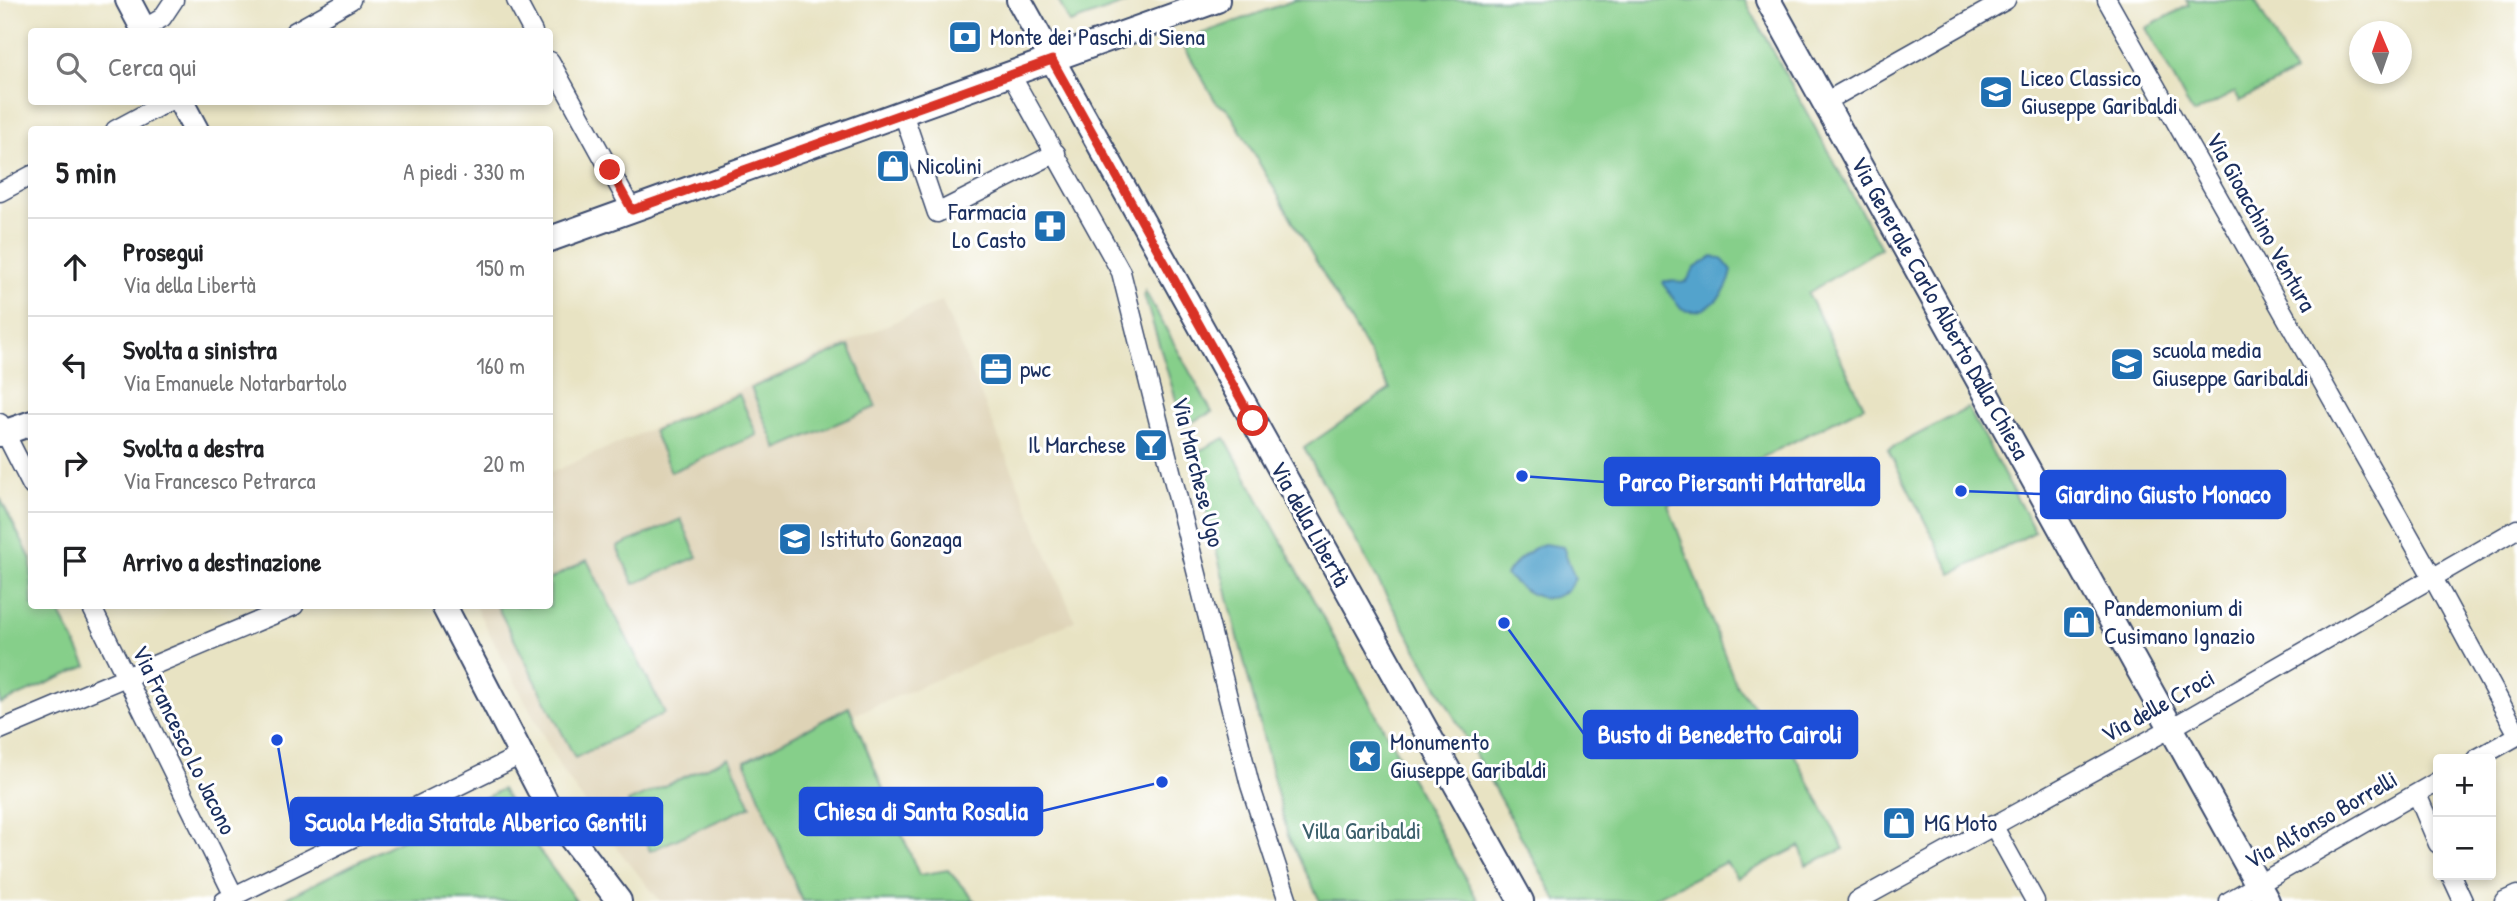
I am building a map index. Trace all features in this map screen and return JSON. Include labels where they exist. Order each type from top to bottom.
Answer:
[{"type":"street","points":[[128,0],[143,28]]},
{"type":"street","points":[[147,28],[162,18],[174,0]]},
{"type":"street","points":[[301,28],[351,0]]},
{"type":"street","points":[[516,0],[531,28]]},
{"type":"street","name":"Via della Libertà","points":[[1019,0],[1521,901]]},
{"type":"street","points":[[553,238],[1217,0]]},
{"type":"street","name":"Via Generale Carlo Alberto Dalla Chiesa","points":[[1768,0],[2173,727],[2262,893]]},
{"type":"street","points":[[1825,102],[2006,0]]},
{"type":"street","name":"Via Gioacchino Ventura","points":[[2107,0],[2433,578],[2517,734]]},
{"type":"street","points":[[553,66],[632,210]]},
{"type":"street","name":"Via Marchese Ugo","points":[[1011,75],[1121,272],[1250,785],[1288,901]]},
{"type":"street","points":[[122,126],[161,105]]},
{"type":"street","points":[[183,105],[194,126]]},
{"type":"street","points":[[903,113],[937,213],[1056,153]]},
{"type":"street","points":[[0,192],[28,177]]},
{"type":"street","points":[[28,424],[2,430],[28,479]]},
{"type":"street","name":"Via delle Croci","points":[[1857,901],[2173,727],[2517,529]]},
{"type":"street","name":"Via Francesco Lo Jacono","points":[[92,609],[229,899]]},
{"type":"street","points":[[0,730],[287,609]]},
{"type":"street","points":[[446,609],[550,810],[619,901]]},
{"type":"street","points":[[2484,754],[2517,734]]},
{"type":"street","points":[[229,899],[521,755]]},
{"type":"street","name":"Via Alfonso Borrelli","points":[[2229,901],[2262,893],[2433,784]]},
{"type":"street","points":[[2417,794],[2433,832]]},
{"type":"street","points":[[1993,825],[2035,901]]},
{"type":"street","points":[[2453,880],[2463,901]]},
{"type":"street","points":[[2504,901],[2517,895]]},
{"type":"shaded area","name":"Istituto Gonzaga","points":[[942,301],[1075,621],[745,761],[802,901],[660,901],[611,841],[560,767],[477,609],[553,609],[553,472]]},
{"type":"green space","points":[[1058,0],[1134,0],[1070,23]]},
{"type":"green space","points":[[1295,0],[1745,0],[1881,248],[1808,293],[1864,406],[1668,505],[1736,685],[1794,754],[1844,849],[1806,865],[1800,846],[1737,878],[1726,862],[1647,901],[1557,901],[1304,448],[1390,389],[1228,109],[1217,104],[1181,41]]},
{"type":"green space","points":[[2186,0],[2255,0],[2294,73],[2240,101],[2235,92],[2193,114],[2146,28],[2189,5]]},
{"type":"green space","points":[[1145,291],[1212,412],[1184,426],[1144,295]]},
{"type":"green space","points":[[849,346],[876,407],[777,449],[751,388]]},
{"type":"green space","points":[[739,394],[757,435],[671,472],[653,431]]},
{"type":"green space","points":[[1968,408],[2035,532],[1952,574],[1888,450]]},
{"type":"green space","name":"Villa Garibaldi","points":[[1225,438],[1478,901],[1320,901],[1288,836],[1192,454]]},
{"type":"green space","points":[[0,498],[28,553],[28,609],[58,609],[87,666],[0,704]]},
{"type":"green space","points":[[681,519],[697,557],[634,584],[617,547]]},
{"type":"green space","points":[[587,560],[665,713],[575,758],[499,609],[553,609],[553,577]]},
{"type":"green space","points":[[849,707],[919,875],[948,870],[975,901],[802,901],[745,761]]},
{"type":"green space","points":[[729,757],[751,806],[650,851],[628,802]]},
{"type":"green space","points":[[502,789],[528,835],[576,901],[280,901]]},
{"type":"water","points":[[1713,256],[1723,260],[1732,271],[1726,288],[1708,307],[1690,311],[1681,309],[1663,284],[1664,281],[1686,282],[1695,268]]},
{"type":"water","points":[[1544,544],[1563,547],[1575,579],[1567,589],[1550,598],[1532,594],[1506,575],[1522,557]]},
{"type":"place","name":"Monte dei Paschi di Siena","points":[[965,37]]},
{"type":"place","name":"Liceo Classico Giuseppe Garibaldi","points":[[1996,92]]},
{"type":"place","name":"Nicolini","points":[[893,166]]},
{"type":"place","name":"Farmacia Lo Casto","points":[[1050,226]]},
{"type":"place","name":"scuola media Giuseppe Garibaldi","points":[[2127,364]]},
{"type":"place","name":"pwc","points":[[996,369]]},
{"type":"place","name":"Il Marchese","points":[[1151,445]]},
{"type":"place","name":"Parco Piersanti Mattarella","points":[[1522,476]]},
{"type":"place","name":"Giardino Giusto Monaco","points":[[1961,491]]},
{"type":"place","name":"Istituto Gonzaga","points":[[795,539]]},
{"type":"place","name":"Pandemonium di Cusimano Ignazio","points":[[2079,622]]},
{"type":"place","name":"Busto di Benedetto Cairoli","points":[[1504,623]]},
{"type":"place","name":"Scuola Media Statale Alberico Gentili","points":[[277,740]]},
{"type":"place","name":"Monumento Giuseppe Garibaldi","points":[[1365,756]]},
{"type":"place","name":"Chiesa di Santa Rosalia","points":[[1162,782]]},
{"type":"place","name":"MG Moto","points":[[1899,823]]},
{"type":"route","points":[[610,170],[632,210],[1052,60],[1253,421]]}]
